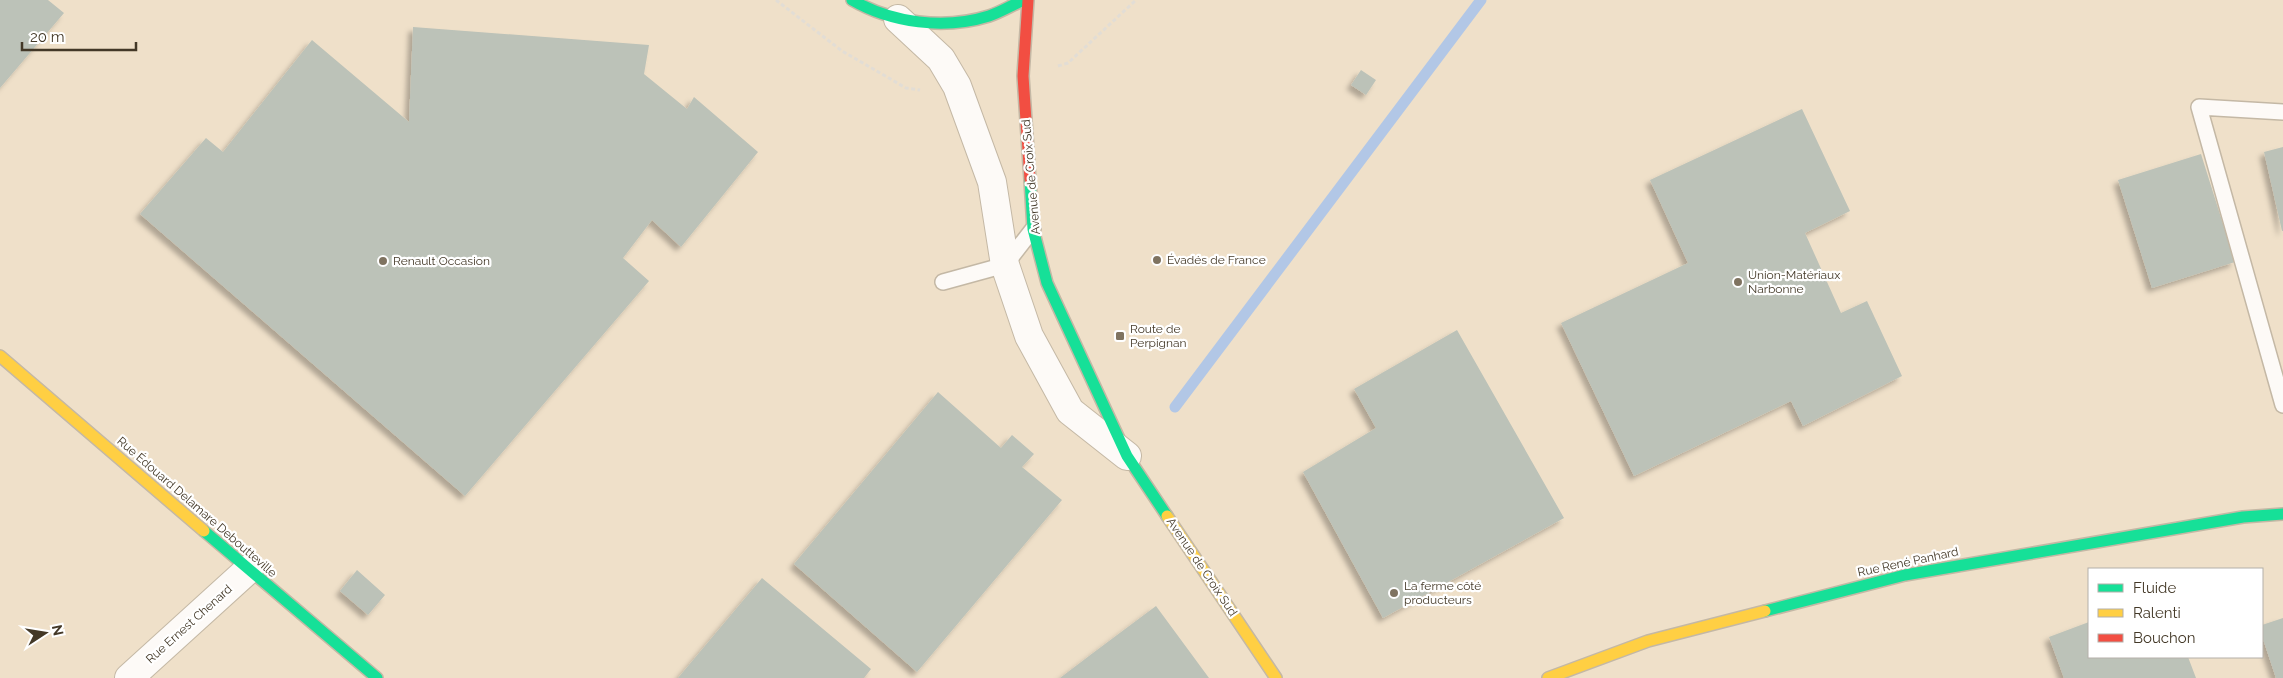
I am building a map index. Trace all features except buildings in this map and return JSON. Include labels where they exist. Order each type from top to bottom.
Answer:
[{"type":"street","points":[[852,0],[898,20],[942,24],[987,17],[1024,0]]},
{"type":"street","name":"Avenue de Croix Sud","points":[[1028,0],[1023,76],[1033,229],[1047,283],[1127,456],[1276,678]]},
{"type":"street","name":"Avenue de Croix Sud","points":[[898,20],[942,59],[957,86],[992,182],[1004,265],[1029,336],[1070,412],[1127,456]]},
{"type":"street","name":"Rue Édouard Delamare Deboutteville","points":[[0,356],[376,678]]},
{"type":"street","name":"Rue René Panhard","points":[[1548,678],[1648,641],[1905,574],[2243,517],[2283,514]]},
{"type":"street","name":"Rue Ernest Chenard","points":[[129,678],[249,569]]},
{"type":"lane","points":[[2283,112],[2199,108],[2283,405]]},
{"type":"lane","points":[[943,282],[1004,265],[1033,229]]},
{"type":"path","points":[[776,0],[842,51],[906,88],[934,91],[957,86]]},
{"type":"path","points":[[1023,76],[1068,63],[1136,0]]},
{"type":"waterway","points":[[1175,407],[1481,0]]},
{"type":"traffic: fast","points":[[852,0],[868,8],[901,19],[936,23],[954,23],[989,16],[1024,0]]},
{"type":"traffic: fast","points":[[1030,180],[1033,229],[1047,283],[1127,456],[1167,516]]},
{"type":"traffic: fast","points":[[1765,611],[1905,575],[2243,517],[2283,514]]},
{"type":"traffic: fast","points":[[204,531],[377,678]]},
{"type":"traffic: slow","points":[[0,356],[204,531]]},
{"type":"traffic: slow","points":[[1167,516],[1276,678]]},
{"type":"traffic: slow","points":[[1548,678],[1648,641],[1765,611]]},
{"type":"traffic: jam","points":[[1028,0],[1023,76],[1030,180]]},
{"type":"place","name":"Évadés de France","points":[[1157,260]]},
{"type":"place","name":"Renault Occasion","points":[[383,261]]},
{"type":"place","name":"Union-Matériaux Narbonne","points":[[1738,282]]},
{"type":"place","name":"Route de Perpignan","points":[[1120,336]]},
{"type":"place","name":"La ferme côté producteurs","points":[[1394,593]]}]
